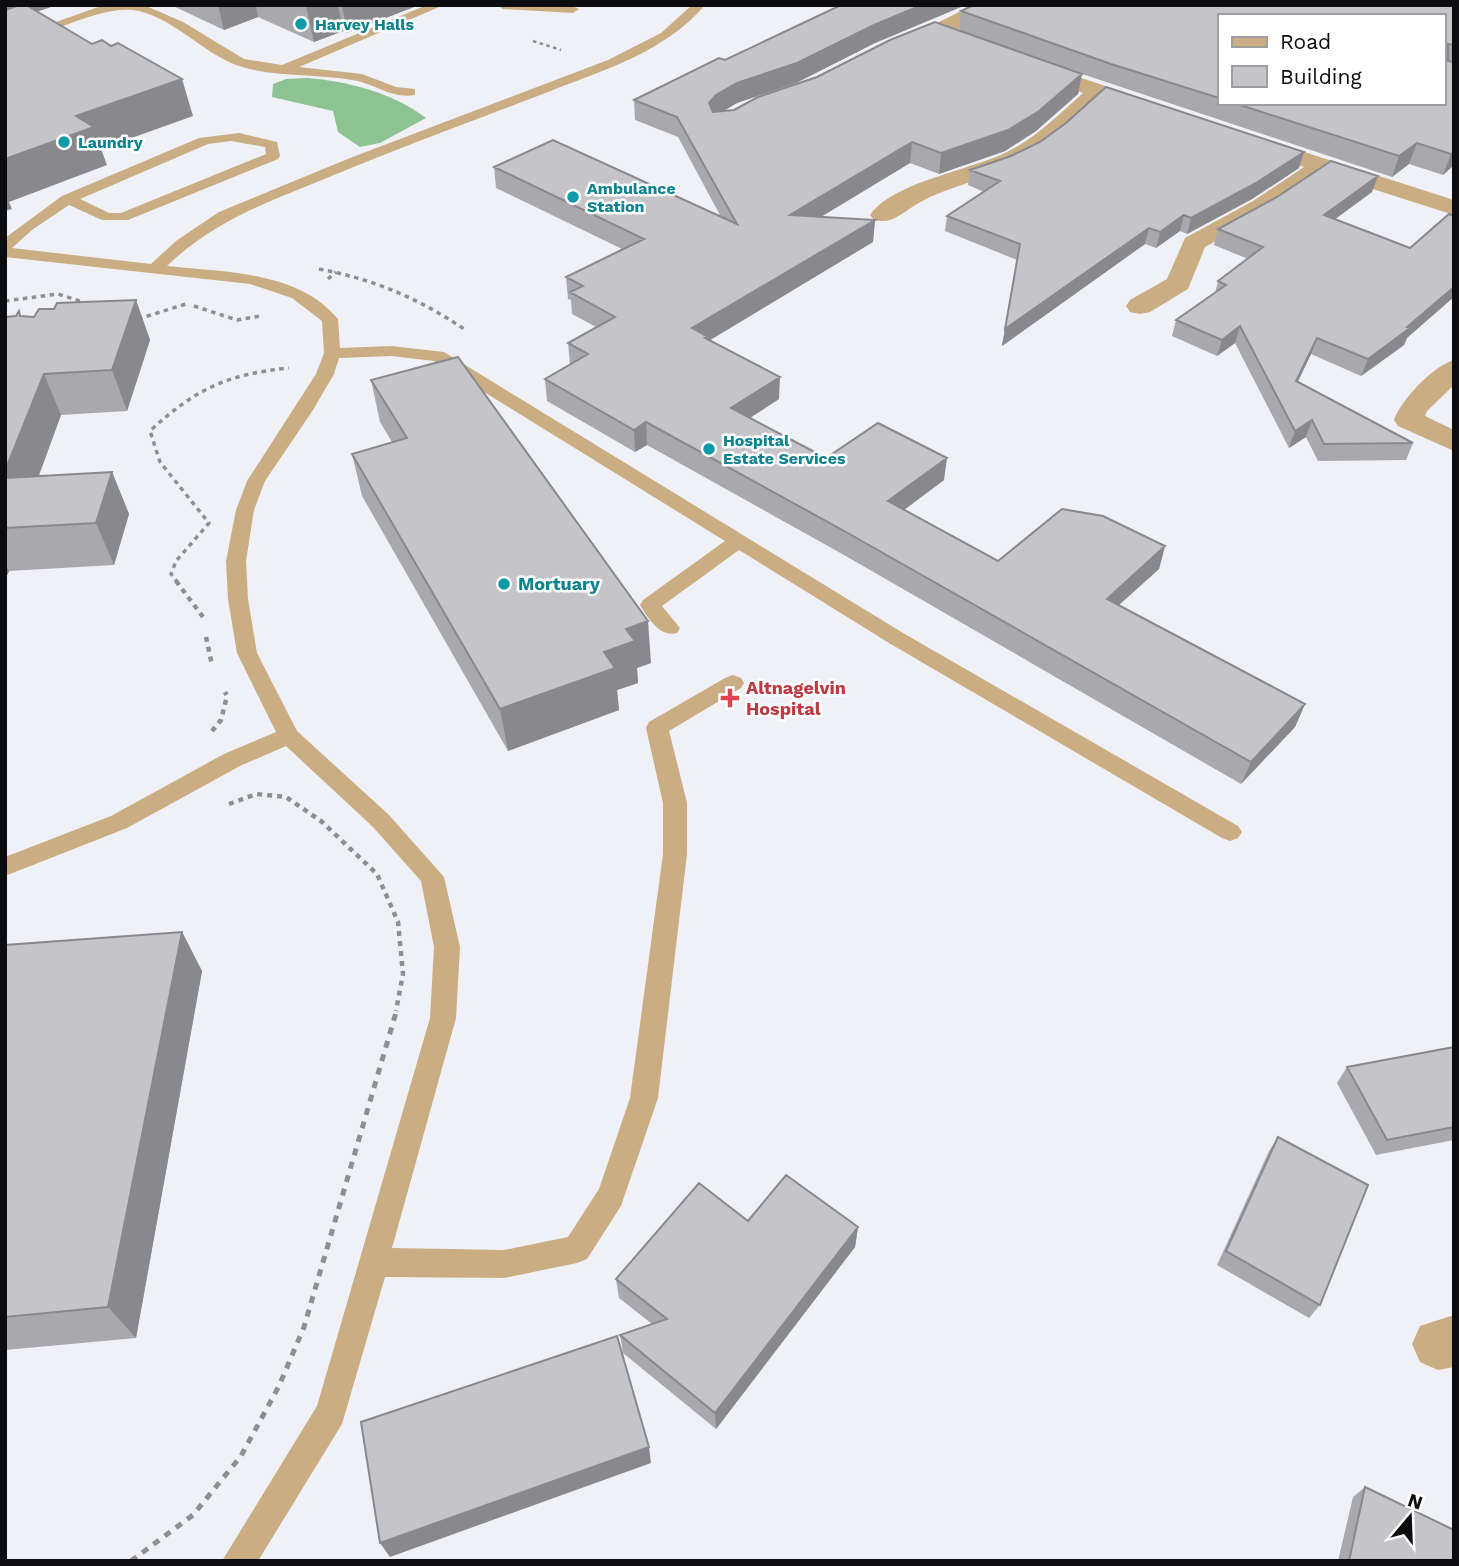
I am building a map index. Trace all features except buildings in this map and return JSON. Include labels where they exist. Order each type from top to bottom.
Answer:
[{"type":"street","points":[[876,54],[906,40],[934,32],[990,5]]},
{"type":"street","points":[[934,32],[961,41]]},
{"type":"street","points":[[1013,61],[1175,117]]},
{"type":"street","points":[[883,215],[907,197],[1003,163],[1031,149],[1055,132],[1098,91]]},
{"type":"street","points":[[1229,135],[1321,166],[1451,204]]},
{"type":"street","points":[[1140,306],[1179,283],[1194,243],[1262,206],[1321,166]]},
{"type":"street","points":[[1454,369],[1413,408],[1409,420],[1454,442]]},
{"type":"lane","points":[[283,69],[438,5]]},
{"type":"lane","points":[[503,5],[573,9]]},
{"type":"lane","points":[[154,270],[181,244],[224,215],[355,161],[612,63],[665,36],[699,5]]},
{"type":"lane","points":[[5,44],[116,6],[138,7],[179,25],[240,62],[362,78],[394,91],[410,92]]},
{"type":"lane","points":[[5,246],[26,226],[67,199],[204,141],[227,136],[252,137],[272,145],[273,156],[123,217],[107,217],[67,199]]},
{"type":"lane","points":[[5,252],[252,280],[300,296],[330,320],[332,353],[325,374],[256,481],[245,510],[236,561],[238,599],[247,653],[289,736],[382,821],[432,877],[447,947],[443,1017],[331,1413],[239,1561]]},
{"type":"lane","points":[[332,353],[391,351],[438,356],[737,542],[1230,832]]},
{"type":"lane","points":[[670,628],[650,606],[737,542]]},
{"type":"lane","points":[[375,1262],[503,1264],[577,1249],[611,1196],[642,1108],[675,854],[675,803],[657,728],[733,683]]},
{"type":"lane","points":[[5,867],[118,822],[205,775],[289,736]]},
{"type":"path","points":[[309,268],[384,283],[427,303],[464,329]]},
{"type":"path","points":[[138,319],[187,303],[237,320],[278,312],[280,306],[336,272]]},
{"type":"path","points":[[5,301],[51,293],[82,300],[91,306]]},
{"type":"path","points":[[213,668],[208,658],[203,616],[171,573],[176,561],[209,523],[160,462],[150,431],[169,413],[212,382],[252,371],[302,367]]},
{"type":"path","points":[[131,1561],[193,1515],[241,1456],[279,1386],[304,1327],[394,1023],[403,974],[398,922],[377,874],[321,821],[286,797],[256,794],[220,807],[195,754],[221,720],[227,696],[222,687]]},
{"type":"green space","points":[[307,78],[338,82],[385,95],[426,118],[380,143],[360,147],[338,132],[333,111],[272,97],[273,84],[286,79]]},
{"type":"place","name":"Harvey Halls","points":[[301,24]]},
{"type":"place","name":"Laundry","points":[[64,142]]},
{"type":"place","name":"Ambulance Station","points":[[573,197]]},
{"type":"place","name":"Hospital Estate Services","points":[[709,449]]},
{"type":"place","name":"Mortuary","points":[[504,584]]},
{"type":"place","name":"Altnagelvin Hospital","points":[[730,698]]}]
